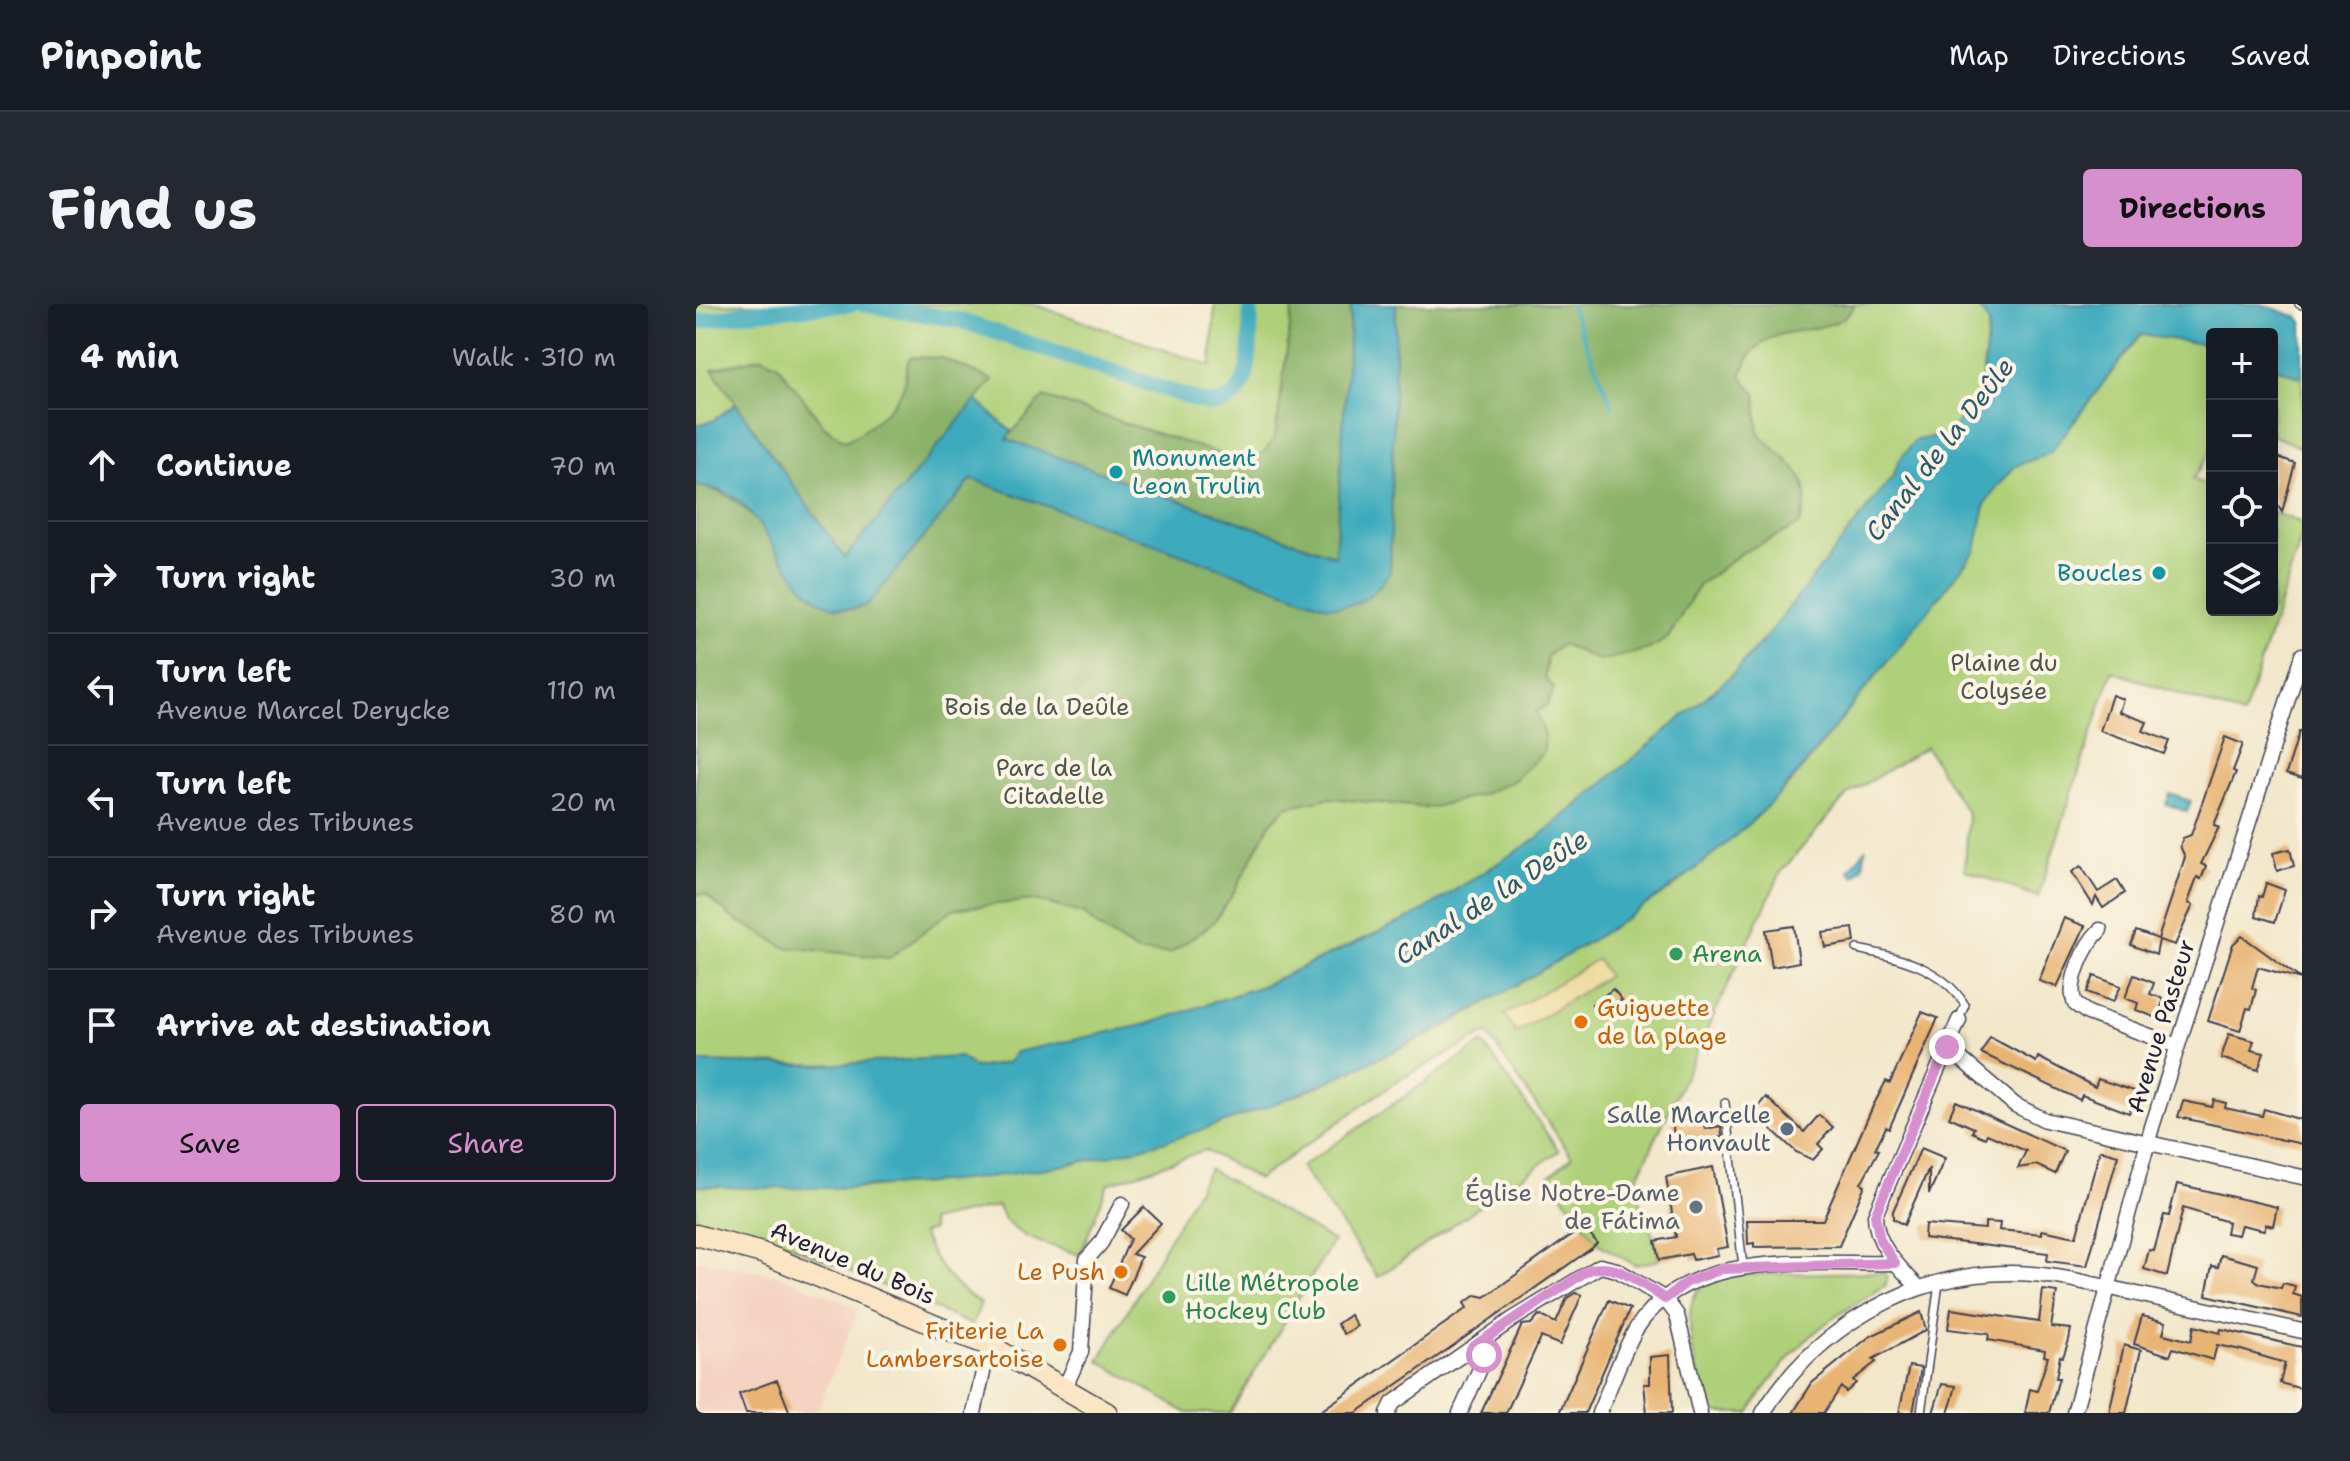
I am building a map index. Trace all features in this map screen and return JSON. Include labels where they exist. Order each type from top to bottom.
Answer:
[{"type":"street","name":"Avenue Pasteur","points":[[2074,1413],[2148,1143],[2301,653]]},
{"type":"street","points":[[2100,930],[2087,946],[2072,988],[2075,1004],[2088,1013],[2177,1046]]},
{"type":"street","points":[[1919,1288],[1895,1263],[1880,1240],[1875,1215],[1959,1020]]},
{"type":"street","points":[[1947,1047],[2005,1097],[2035,1116],[2302,1177]]},
{"type":"street","points":[[1065,1387],[1081,1352],[1087,1259],[1101,1243],[1122,1204]]},
{"type":"street","name":"Avenue du Bois","points":[[696,1235],[762,1253],[989,1345],[1107,1413]]},
{"type":"street","points":[[1599,1413],[1635,1331],[1665,1299],[1698,1277],[1743,1267],[1895,1263]]},
{"type":"street","points":[[1388,1413],[1393,1403],[1480,1342],[1585,1272],[1600,1266],[1617,1270],[1665,1299],[1680,1323],[1700,1413]]},
{"type":"street","points":[[1763,1413],[1788,1378],[1831,1335],[1867,1312],[1939,1281],[1982,1274],[2027,1273],[2302,1331]]},
{"type":"street","points":[[1460,1413],[1483,1362],[1480,1342]]},
{"type":"street","points":[[974,1413],[989,1345]]},
{"type":"lane","points":[[1857,949],[1899,957],[1933,973],[1965,1005],[1959,1020]]},
{"type":"lane","points":[[1725,1103],[1743,1267]]},
{"type":"lane","points":[[1921,1413],[1939,1281]]},
{"type":"shaded area","points":[[696,1260],[781,1276],[859,1309],[816,1413],[696,1413]]},
{"type":"green space","points":[[696,304],[1033,304],[1211,366],[1215,304],[1351,304],[1336,556],[844,559],[735,404],[712,421],[696,425]]},
{"type":"green space","points":[[1293,304],[1351,304],[1336,556],[1006,439],[1044,397],[1236,459],[1261,454],[1276,432]]},
{"type":"green space","name":"Bois de la Deûle","points":[[1396,304],[1971,304],[1978,306],[1989,323],[1980,395],[1949,433],[1914,442],[1899,461],[1893,476],[1766,637],[1730,677],[1539,837],[1416,915],[1261,986],[1148,1024],[1007,1063],[975,1068],[696,1062],[696,486],[1378,589]]},
{"type":"green space","name":"Bois de la Deûle","points":[[1396,304],[1855,304],[1844,317],[1830,324],[1779,335],[1764,342],[1750,355],[1741,376],[1756,394],[1759,434],[1791,464],[1804,484],[1805,509],[1799,525],[1743,552],[1699,585],[1668,638],[1649,649],[1600,661],[1562,644],[1547,656],[1545,677],[1554,689],[1547,705],[1536,712],[1544,732],[1544,752],[1513,781],[1483,794],[1430,808],[1329,798],[1286,807],[1270,824],[1233,894],[1213,923],[1171,953],[1137,952],[1098,927],[1084,914],[1035,900],[953,909],[889,958],[785,947],[731,917],[706,895],[696,894],[696,486],[715,490],[747,511],[774,542],[808,592],[947,508],[972,479],[1327,606],[1390,572]]},
{"type":"green space","name":"Plaine du Colysée","points":[[2142,333],[2206,344],[2206,459],[2193,479],[2206,485],[2206,616],[2276,616],[2243,716],[2112,671],[2038,897],[1965,870],[1968,814],[1926,747],[1847,795],[1781,872],[1634,1185],[1659,1260],[1635,1265],[1597,1243],[1549,1176],[1572,1157],[1487,1033],[1400,1079],[1258,1179],[1205,1150],[1108,1184],[1080,1255],[1020,1233],[1003,1217],[998,1206],[930,1221],[932,1230],[922,1233],[932,1254],[953,1282],[981,1303],[972,1325],[788,1244],[696,1222],[696,1186],[866,1188],[966,1178],[1140,1148],[1305,1092],[1442,1029],[1671,889],[1756,818],[1793,780],[1976,550],[1985,504],[1998,486],[2015,466],[2049,454]]},
{"type":"green space","points":[[762,357],[777,364],[824,426],[845,441],[870,426],[893,403],[903,388],[910,357],[942,358],[993,380],[844,559],[712,369]]},
{"type":"green space","points":[[2278,368],[2302,378],[2302,448],[2278,438]]},
{"type":"green space","name":"Plaine du Colysée","points":[[2278,514],[2302,523],[2302,536],[2278,609]]},
{"type":"green space","points":[[1483,1043],[1559,1151],[1378,1277],[1301,1167]]},
{"type":"green space","points":[[1209,1169],[1333,1241],[1230,1413],[1187,1413],[1099,1361]]},
{"type":"green space","points":[[1881,1272],[1887,1276],[1886,1285],[1832,1319],[1808,1339],[1766,1386],[1749,1413],[1707,1413],[1690,1331],[1693,1300],[1702,1286],[1728,1275]]},
{"type":"sand","points":[[1597,959],[1608,976],[1516,1033],[1505,1015]]},
{"type":"water","points":[[1351,304],[1396,304],[1390,572],[1371,595],[1348,606],[1327,606],[972,479],[869,604],[847,609],[827,605],[810,594],[737,499],[720,491],[696,486],[696,425],[712,421],[736,404],[845,558],[976,400],[1012,432],[1007,439],[1335,556]]},
{"type":"water","name":"Canal de la Deûle","points":[[1971,304],[2261,304],[2298,317],[2302,322],[2302,378],[2278,368],[2278,328],[2206,328],[2206,344],[2140,335],[2049,454],[2015,466],[1998,486],[1985,504],[1976,550],[1807,762],[1756,817],[1704,863],[1618,923],[1436,1030],[1290,1098],[1188,1134],[1083,1162],[918,1184],[807,1188],[696,1186],[696,1062],[820,1065],[960,1057],[975,1068],[1007,1063],[1016,1052],[1148,1024],[1262,986],[1416,915],[1539,837],[1730,677],[1766,637],[1893,476],[1899,461],[1914,441],[1949,433],[1980,395],[1989,323],[1978,306]]},
{"type":"water","points":[[2170,794],[2191,801],[2187,812],[2166,804]]},
{"type":"water","points":[[1866,848],[1863,867],[1854,877],[1849,871]]},
{"type":"building","points":[[2278,457],[2295,463],[2282,512],[2278,506]]},
{"type":"building","points":[[2112,695],[2123,699],[2119,712],[2147,722],[2143,731],[2169,741],[2164,754],[2100,731]]},
{"type":"building","points":[[2299,732],[2302,732],[2302,779],[2286,774]]},
{"type":"building","points":[[2225,737],[2243,744],[2233,771],[2236,772],[2214,825],[2219,827],[2201,864],[2206,866],[2201,879],[2197,877],[2188,903],[2193,905],[2175,945],[2159,940],[2156,955],[2131,945],[2136,931],[2158,939],[2185,857],[2180,846],[2183,838],[2191,835]]},
{"type":"building","points":[[2290,849],[2294,866],[2277,871],[2273,853]]},
{"type":"building","points":[[2081,866],[2098,892],[2117,880],[2125,893],[2103,908],[2096,897],[2093,905],[2072,872]]},
{"type":"building","points":[[2266,883],[2285,890],[2275,922],[2256,916],[2259,896],[2262,897]]},
{"type":"building","points":[[2064,918],[2085,926],[2057,987],[2039,981]]},
{"type":"building","points":[[1794,926],[1799,962],[1772,967],[1766,930]]},
{"type":"building","points":[[1853,928],[1855,942],[1825,947],[1822,932]]},
{"type":"building","points":[[2242,936],[2301,979],[2258,967],[2252,988],[2256,990],[2251,1009],[2247,1008],[2240,1031],[2208,1021],[2233,944]]},
{"type":"building","points":[[2134,975],[2154,983],[2150,994],[2164,999],[2157,1018],[2136,1010],[2138,1003],[2125,998]]},
{"type":"building","points":[[2094,976],[2121,986],[2113,1002],[2087,992]]},
{"type":"building","points":[[1613,989],[1622,1000],[1600,1015],[1592,1004]]},
{"type":"building","points":[[1922,1012],[1938,1018],[1889,1129],[1886,1127],[1875,1149],[1879,1150],[1861,1183],[1865,1185],[1839,1246],[1754,1247],[1754,1243],[1748,1244],[1747,1220],[1823,1220],[1873,1106],[1886,1081],[1890,1083]]},
{"type":"building","points":[[2229,1034],[2254,1041],[2251,1050],[2264,1053],[2258,1070],[2221,1058]]},
{"type":"building","points":[[1990,1037],[2036,1062],[2038,1057],[2095,1087],[2098,1079],[2137,1092],[2129,1113],[2082,1095],[2080,1100],[1981,1053]]},
{"type":"building","name":"Salle Marcelle Honvault","points":[[1766,1097],[1804,1132],[1819,1115],[1833,1127],[1818,1144],[1823,1149],[1813,1160],[1796,1152],[1753,1112]]},
{"type":"building","points":[[2214,1100],[2226,1103],[2225,1108],[2262,1116],[2264,1109],[2302,1120],[2302,1144],[2178,1117],[2183,1101],[2212,1107]]},
{"type":"building","points":[[1956,1101],[2065,1151],[2055,1174],[2036,1165],[2018,1168],[2026,1151],[1987,1134],[1985,1138],[1972,1132],[1974,1128],[1949,1117]]},
{"type":"building","points":[[1671,1113],[1687,1124],[1703,1120],[1705,1129],[1721,1126],[1722,1137],[1681,1145],[1675,1143]]},
{"type":"building","points":[[1921,1148],[1945,1158],[1929,1194],[1929,1168],[1904,1225],[1893,1219],[1893,1211]]},
{"type":"building","points":[[2100,1150],[2118,1155],[2087,1266],[2047,1261],[2048,1253],[1924,1238],[1925,1224],[1985,1229],[1985,1222],[2000,1223],[1999,1230],[2042,1234],[2042,1230],[2076,1237]]},
{"type":"building","name":"Église Notre-Dame de Fátima","points":[[1713,1167],[1728,1247],[1716,1249],[1718,1255],[1693,1260],[1691,1254],[1659,1260],[1655,1241],[1676,1237],[1666,1177]]},
{"type":"building","points":[[2177,1184],[2277,1207],[2273,1226],[2266,1224],[2264,1230],[2241,1225],[2238,1235],[2226,1233],[2228,1222],[2183,1208],[2167,1276],[2144,1269],[2149,1250],[2154,1251],[2164,1215],[2169,1216]]},
{"type":"building","points":[[1144,1207],[1161,1223],[1132,1254],[1141,1257],[1125,1295],[1109,1288],[1130,1239],[1121,1230]]},
{"type":"building","points":[[1584,1226],[1597,1243],[1592,1248],[1457,1343],[1356,1413],[1318,1413],[1467,1308],[1464,1303],[1476,1295],[1485,1297]]},
{"type":"building","points":[[2221,1255],[2258,1265],[2254,1279],[2259,1283],[2281,1288],[2283,1283],[2295,1286],[2293,1294],[2302,1297],[2302,1317],[2206,1295],[2212,1266],[2218,1267]]},
{"type":"building","points":[[2043,1290],[2057,1292],[2051,1327],[2071,1329],[2063,1357],[2060,1356],[2056,1378],[2059,1378],[2049,1413],[2025,1413],[2030,1389],[2037,1391],[2048,1357],[2044,1356],[2045,1350],[1988,1340],[1989,1334],[1948,1329],[1951,1309],[2039,1322]]},
{"type":"building","points":[[1575,1293],[1582,1295],[1560,1345],[1541,1337],[1506,1413],[1481,1413],[1522,1325],[1531,1324],[1539,1315],[1556,1323],[1567,1298]]},
{"type":"building","points":[[1609,1300],[1630,1309],[1585,1413],[1559,1413]]},
{"type":"building","points":[[1921,1312],[1926,1330],[1873,1359],[1876,1362],[1853,1380],[1856,1383],[1846,1392],[1841,1387],[1824,1413],[1793,1413],[1812,1383],[1869,1337]]},
{"type":"building","points":[[1350,1315],[1357,1326],[1344,1334],[1337,1324]]},
{"type":"building","points":[[2142,1316],[2166,1322],[2163,1334],[2191,1341],[2194,1326],[2302,1347],[2302,1389],[2280,1383],[2285,1363],[2241,1350],[2217,1345],[2213,1360],[2173,1348],[2170,1356],[2134,1344]]},
{"type":"building","points":[[2124,1345],[2141,1350],[2126,1413],[2109,1413]]},
{"type":"building","points":[[1670,1355],[1672,1413],[1647,1413],[1644,1384],[1650,1384],[1650,1357]]},
{"type":"building","points":[[1909,1366],[1921,1368],[1913,1413],[1899,1413]]},
{"type":"building","points":[[777,1380],[790,1413],[746,1413],[739,1394]]},
{"type":"building","points":[[1942,1384],[1956,1386],[1952,1401],[1948,1413],[1933,1413]]},
{"type":"waterway","points":[[696,322],[745,313],[852,304]]},
{"type":"waterway","points":[[863,304],[959,320],[1208,404],[1224,401],[1236,394],[1243,382],[1250,352],[1251,304]]},
{"type":"waterway","points":[[1570,304],[1612,406]]},
{"type":"place","name":"Monument Leon Trulin","points":[[1116,472]]},
{"type":"place","name":"Boucles","points":[[2159,573]]},
{"type":"place","name":"Arena","points":[[1676,954]]},
{"type":"place","name":"Guiguette de la plage","points":[[1581,1022]]},
{"type":"place","name":"Salle Marcelle Honvault","points":[[1787,1129]]},
{"type":"place","name":"Église Notre-Dame de Fátima","points":[[1696,1207]]},
{"type":"place","name":"Le Push","points":[[1121,1272]]},
{"type":"place","name":"Lille Métropole Hockey Club","points":[[1169,1297]]},
{"type":"place","name":"Friterie La Lambersartoise","points":[[1060,1345]]},
{"type":"route","points":[[1484,1355],[1480,1342],[1595,1267],[1617,1270],[1665,1299],[1687,1282],[1722,1269],[1895,1263],[1880,1240],[1875,1215],[1947,1047]]},
{"type":"park label","name":"Parc de la Citadelle","points":[[1054,782]]}]
